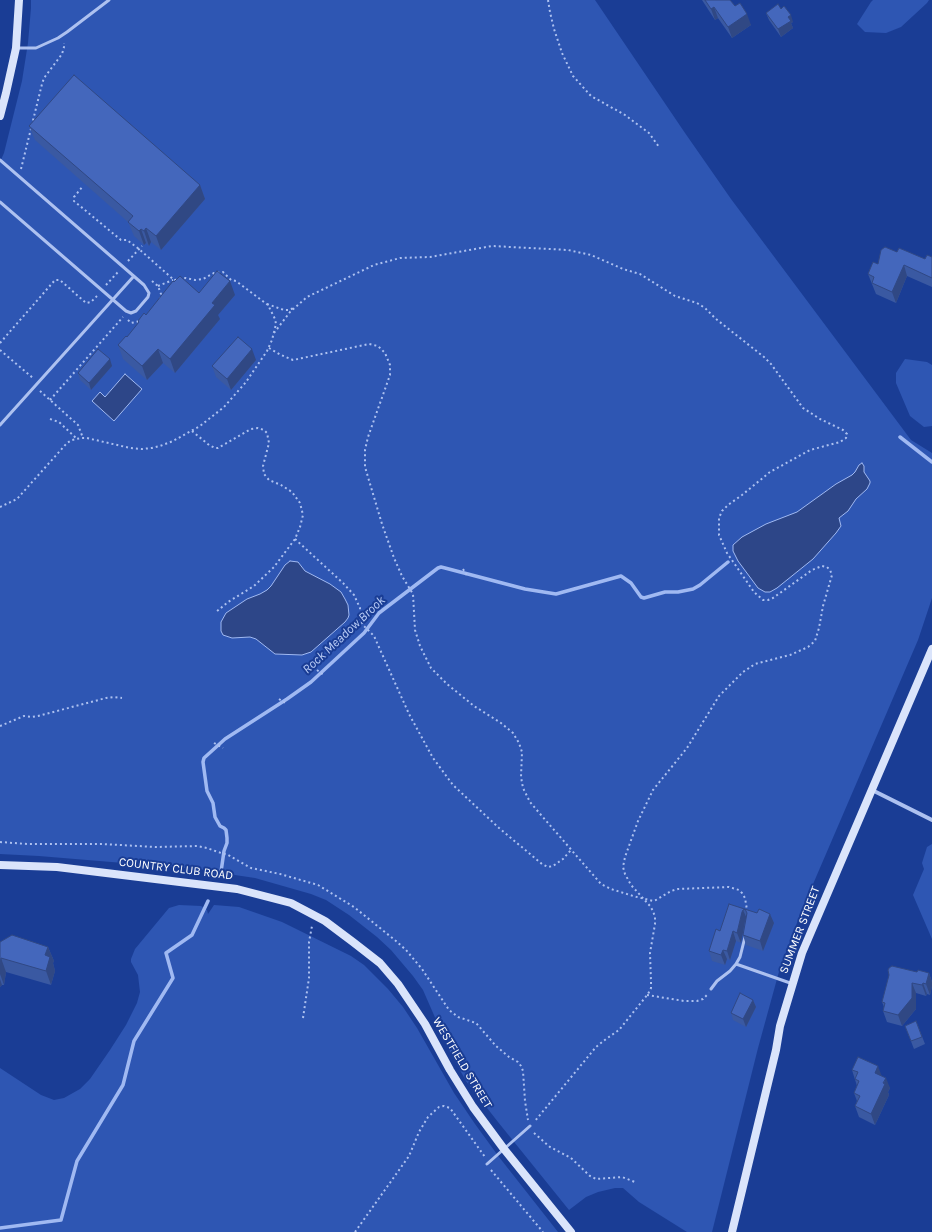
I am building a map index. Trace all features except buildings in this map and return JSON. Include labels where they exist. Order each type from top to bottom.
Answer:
[{"type":"street","points":[[0,116],[16,48],[19,0]]},
{"type":"street","name":"SUMMER STREET","points":[[732,1232],[776,1050],[780,1026],[802,953],[932,649]]},
{"type":"street","points":[[872,790],[932,820]]},
{"type":"street","name":"COUNTRY CLUB ROAD","points":[[0,865],[57,867],[237,889],[291,903],[325,921],[340,932]]},
{"type":"street","name":"WESTFIELD STREET","points":[[340,932],[380,963],[398,984],[425,1024],[450,1070],[473,1107],[504,1149],[571,1232]]},
{"type":"lane","points":[[16,48],[36,48],[60,37],[109,0]]},
{"type":"lane","points":[[0,160],[144,285],[148,291],[148,297],[136,311],[130,313],[126,311],[0,202]]},
{"type":"lane","points":[[0,425],[134,276]]},
{"type":"lane","points":[[710,989],[716,981],[730,971],[736,964],[740,957],[746,935]]},
{"type":"lane","points":[[736,964],[793,984]]},
{"type":"lane","points":[[487,1164],[530,1126]]},
{"type":"path","points":[[548,0],[554,29],[562,53],[573,76],[591,96],[625,115],[649,133],[659,147]]},
{"type":"path","points":[[19,176],[44,78],[60,59],[64,51],[64,43],[60,37]]},
{"type":"path","points":[[83,186],[74,197],[74,201],[122,240],[127,240],[139,249],[173,281]]},
{"type":"path","points":[[0,343],[55,280],[60,280],[86,303],[91,302],[142,246]]},
{"type":"path","points":[[274,333],[290,312],[312,294],[367,268],[400,258],[430,257],[498,246],[559,249],[584,253],[629,272],[640,274],[675,296],[693,300],[705,308],[716,319],[756,349],[771,364],[803,408],[847,434],[846,438],[840,442],[810,450],[770,472],[722,511],[719,518],[719,535],[727,553],[754,592],[763,600],[773,598],[818,567],[827,567],[830,570],[832,575],[823,606],[819,628],[812,644],[801,651],[755,664],[743,672],[719,696],[687,748],[653,790],[638,821],[623,867],[630,885],[653,911],[655,924],[650,953],[652,982],[650,988],[647,995],[619,1030],[606,1038],[596,1047],[550,1104],[530,1126]]},
{"type":"path","points":[[0,506],[17,499],[67,443],[76,438],[142,448],[160,446],[192,431],[224,408],[257,368],[269,348],[276,324],[271,309],[266,303],[222,272],[214,273],[204,279],[195,280],[186,278],[158,286]]},
{"type":"path","points":[[151,281],[158,286],[161,294],[159,302]]},
{"type":"path","points":[[169,286],[173,281]]},
{"type":"path","points":[[266,303],[284,310],[288,310],[296,306]]},
{"type":"path","points":[[50,400],[123,316],[132,323],[139,322],[145,318]]},
{"type":"path","points":[[269,348],[293,360],[369,344],[378,346],[384,353],[390,365],[390,375],[368,436],[365,450],[365,460],[368,478],[398,569],[412,592],[416,634],[427,662],[436,673],[474,706],[501,723],[513,733],[522,752],[521,776],[523,788],[535,808],[601,884],[610,889],[643,899],[656,900],[671,891],[678,889],[729,887],[739,890],[742,893],[745,898],[747,916]]},
{"type":"path","points":[[0,350],[39,382]]},
{"type":"path","points":[[35,387],[78,425],[83,438]]},
{"type":"path","points":[[50,419],[59,422],[76,438]]},
{"type":"path","points":[[192,431],[209,445],[218,448],[251,429],[258,428],[264,430],[267,434],[268,443],[263,466],[264,474],[269,480],[292,492],[297,498],[303,515],[300,528],[295,539],[274,566],[254,586],[228,602],[216,612]]},
{"type":"path","points":[[295,539],[348,588],[356,600],[360,608],[360,618],[364,626],[371,632],[378,645],[409,714],[433,758],[453,785],[542,864],[548,867],[553,866],[563,859],[571,850]]},
{"type":"path","points":[[463,568],[468,577]]},
{"type":"path","points":[[317,670],[325,676]]},
{"type":"path","points":[[0,726],[24,716],[38,716],[106,698],[122,698]]},
{"type":"path","points":[[279,699],[287,704]]},
{"type":"path","points":[[214,743],[222,748]]},
{"type":"path","points":[[0,842],[27,844],[102,844],[156,847],[189,846],[206,848],[228,855],[251,868],[280,874],[318,886],[354,907],[406,950],[429,978],[449,1010],[458,1017],[476,1024],[496,1046],[509,1057],[518,1062],[523,1071],[524,1101],[530,1126],[535,1134],[550,1147],[571,1158],[590,1176],[596,1179],[622,1177],[635,1182]]},
{"type":"path","points":[[303,1018],[309,978],[309,942],[314,915]]},
{"type":"path","points":[[647,995],[684,1001],[697,1001],[703,999],[710,989]]},
{"type":"path","points":[[355,1232],[409,1156],[419,1132],[428,1117],[444,1106],[450,1108],[482,1153],[492,1172],[543,1232]]},
{"type":"shaded area","points":[[31,0],[595,0],[731,199],[911,440],[932,453],[932,598],[918,640],[801,912],[780,968],[758,1048],[712,1232],[687,1232],[639,1202],[623,1188],[615,1188],[598,1192],[586,1197],[569,1210],[466,1081],[451,1054],[423,990],[413,976],[391,950],[377,937],[349,915],[326,900],[311,894],[255,878],[235,875],[224,878],[215,877],[208,870],[0,854],[0,162],[4,153],[22,81],[28,43]]},
{"type":"shaded area","points":[[873,0],[929,0],[901,27],[886,33],[865,32],[857,24]]},
{"type":"shaded area","points":[[905,359],[927,362],[932,365],[932,426],[924,427],[910,416],[896,383],[896,373]]},
{"type":"shaded area","points":[[125,374],[142,389],[114,421],[92,401],[100,392],[105,397]]},
{"type":"shaded area","points":[[862,463],[864,466],[864,472],[870,483],[867,489],[856,499],[848,511],[839,518],[841,526],[836,533],[813,559],[777,588],[770,592],[765,592],[758,588],[738,561],[733,551],[733,545],[742,537],[766,524],[797,512],[836,484],[852,475]]},
{"type":"shaded area","points":[[290,561],[298,562],[305,571],[330,584],[341,592],[348,605],[349,615],[345,622],[311,652],[302,655],[275,654],[256,639],[250,637],[232,638],[223,635],[221,631],[221,622],[226,613],[247,599],[267,590],[285,565]]},
{"type":"shaded area","points":[[932,844],[932,939],[913,895],[924,869],[922,863],[927,847]]},
{"type":"shaded area","points":[[179,905],[201,906],[207,910],[208,914],[214,905],[239,907],[282,922],[351,956],[364,965],[388,989],[403,1007],[417,1028],[454,1093],[475,1124],[558,1232],[0,1232],[0,1068],[41,1095],[54,1100],[64,1098],[80,1089],[90,1079],[110,1050],[126,1025],[137,1003],[140,992],[138,975],[131,962],[135,949],[169,908]]},
{"type":"waterway","name":"Rock Meadow Brook","points":[[900,437],[932,462]]},
{"type":"waterway","name":"Rock Meadow Brook","points":[[221,872],[224,851],[227,843],[226,830],[220,826],[215,817],[213,803],[207,791],[203,762],[204,758],[225,739],[311,682],[364,633],[379,613],[438,568],[441,567],[525,589],[556,594],[621,576],[631,583],[641,597],[644,598],[665,592],[678,592],[693,589],[728,562]]},
{"type":"waterway","name":"Rock Meadow Brook","points":[[0,1228],[61,1220],[77,1161],[123,1085],[134,1041],[173,978],[166,953],[192,935],[208,901]]}]
